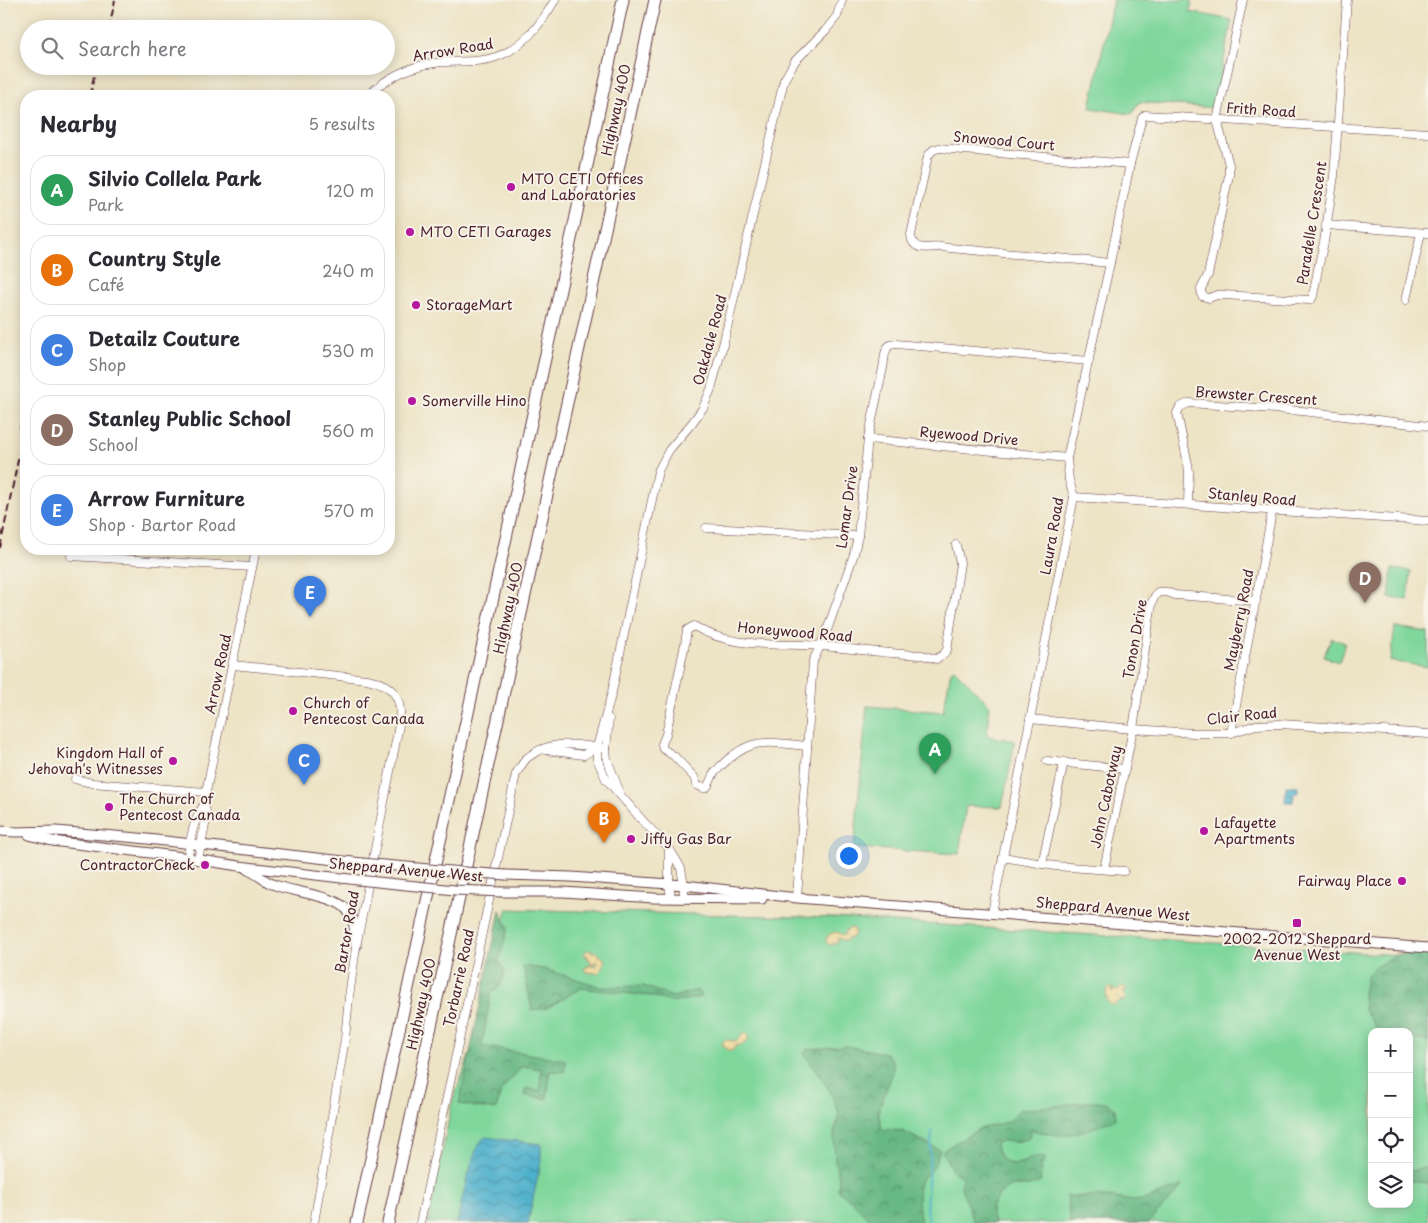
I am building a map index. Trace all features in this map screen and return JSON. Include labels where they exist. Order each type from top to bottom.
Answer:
[{"type":"highway","name":"Highway 400","points":[[357,1223],[623,0]]},
{"type":"highway","name":"Highway 400","points":[[388,1223],[655,0]]},
{"type":"main road","name":"Sheppard Avenue West","points":[[0,831],[56,831],[190,843],[443,871],[684,885],[797,898],[1428,948]]},
{"type":"main road","name":"Sheppard Avenue West","points":[[16,832],[52,841],[239,866],[455,890],[563,892],[671,898],[797,898]]},
{"type":"main road","points":[[239,866],[257,874],[274,885],[333,901],[343,906],[348,911],[354,924],[356,947]]},
{"type":"street","name":"Arrow Road","points":[[374,90],[388,79],[414,68],[435,63],[485,60],[498,57],[515,48],[536,29],[555,0]]},
{"type":"street","name":"Oakdale Road","points":[[684,898],[681,868],[669,848],[606,779],[597,759],[598,747],[612,692],[658,470],[669,450],[703,408],[711,389],[724,341],[784,80],[794,61],[825,32],[837,16],[842,0]]},
{"type":"street","points":[[1216,120],[1243,0]]},
{"type":"street","name":"Paradelle Crescent","points":[[1216,120],[1230,175],[1208,275],[1201,289],[1202,296],[1209,298],[1223,295],[1311,300],[1314,296],[1334,176],[1347,0]]},
{"type":"street","name":"Frith Road","points":[[1130,164],[1142,118],[1145,115],[1428,133]]},
{"type":"street","name":"Snowood Court","points":[[1110,263],[940,247],[921,247],[915,246],[911,235],[928,156],[933,150],[939,148],[1130,164]]},
{"type":"street","name":"Laura Road","points":[[992,913],[1074,497],[1066,458],[1089,361],[1130,164]]},
{"type":"street","points":[[1326,225],[1424,233],[1406,300]]},
{"type":"street","name":"Lomar Drive","points":[[797,898],[814,660],[821,646],[854,554],[858,536],[868,439],[883,368],[884,354],[887,348],[890,345],[896,344],[1089,361]]},
{"type":"street","name":"Brewster Crescent","points":[[1188,503],[1189,472],[1177,414],[1180,407],[1189,403],[1296,411],[1428,426]]},
{"type":"street","name":"Ryewood Drive","points":[[868,439],[1066,458]]},
{"type":"street","name":"Stanley Road","points":[[1074,497],[1188,503],[1272,512],[1428,520]]},
{"type":"street","name":"Mayberry Road","points":[[1231,733],[1272,512]]},
{"type":"street","points":[[706,528],[858,536]]},
{"type":"street","name":"Honeywood Road","points":[[807,746],[764,742],[754,744],[743,749],[725,762],[712,775],[707,787],[697,786],[694,777],[674,756],[664,749],[662,744],[666,734],[687,630],[694,626],[707,634],[745,643],[821,646],[922,655],[936,659],[947,650],[960,563],[956,545]]},
{"type":"street","name":"Arrow Road","points":[[193,859],[201,845],[207,816],[204,805],[206,792],[255,555]]},
{"type":"street","points":[[71,556],[252,567]]},
{"type":"street","name":"Tonon Drive","points":[[1133,729],[1154,596],[1158,592],[1167,592],[1175,595],[1256,601]]},
{"type":"street","name":"Bartor Road","points":[[233,665],[377,681],[389,687],[396,696],[400,706],[400,725],[356,947],[344,1039],[314,1223]]},
{"type":"street","name":"Oakdale Road","points":[[612,692],[606,749],[607,759],[622,797]]},
{"type":"street","name":"Clair Road","points":[[1030,719],[1194,733],[1231,733],[1256,726],[1281,724],[1428,734]]},
{"type":"street","name":"John Cabotway","points":[[1104,869],[1133,729]]},
{"type":"street","name":"Torbarrie Road","points":[[420,1223],[516,774],[526,758],[541,750],[560,744],[580,744],[598,747]]},
{"type":"street","points":[[598,747],[606,749]]},
{"type":"street","points":[[1047,761],[1125,769]]},
{"type":"street","points":[[1042,864],[1064,762]]},
{"type":"street","points":[[75,779],[92,783],[206,792]]},
{"type":"street","name":"Arrow Road","points":[[193,859],[190,843],[197,814],[204,805]]},
{"type":"street","points":[[669,848],[668,884],[671,898]]},
{"type":"street","name":"John Cabotway","points":[[1004,857],[1042,864],[1124,871]]},
{"type":"green space","points":[[1113,0],[1192,0],[1190,12],[1232,20],[1214,108],[1139,102],[1132,114],[1090,108]]},
{"type":"green space","points":[[1392,569],[1411,571],[1408,600],[1389,598]]},
{"type":"green space","points":[[1395,627],[1428,632],[1428,667],[1390,661]]},
{"type":"green space","points":[[1331,638],[1345,643],[1339,662],[1324,657]]},
{"type":"green space","points":[[954,669],[989,704],[987,736],[1015,741],[1002,807],[966,806],[959,854],[854,848],[867,706],[943,712],[951,671]]},
{"type":"green space","points":[[507,909],[835,918],[1428,957],[1428,1223],[428,1223],[452,1103],[486,1009]]},
{"type":"green space","points":[[500,910],[508,928],[499,961],[505,972],[500,986],[491,992],[482,1046],[566,1060],[564,1072],[550,1071],[547,1099],[524,1095],[526,1088],[540,1091],[541,1069],[522,1066],[501,1091],[496,1110],[459,1104]]},
{"type":"green space","points":[[1416,953],[1428,955],[1428,1041],[1413,1039],[1413,1028],[1376,1028],[1364,1009],[1363,992],[1367,976],[1375,967],[1396,955]]},
{"type":"green space","points":[[523,966],[544,969],[602,987],[644,986],[673,997],[697,990],[702,997],[672,1002],[650,996],[581,988],[547,1008],[532,1010]]},
{"type":"green space","points":[[845,1046],[886,1053],[893,1061],[893,1072],[878,1112],[882,1129],[902,1131],[940,1150],[932,1169],[922,1177],[920,1182],[918,1200],[921,1223],[873,1223],[853,1202],[838,1190],[839,1177],[835,1162],[834,1135],[839,1113],[830,1091],[804,1053],[808,1049]]},
{"type":"green space","points":[[1087,1102],[1106,1102],[1115,1109],[1116,1119],[1070,1134],[1059,1135],[1031,1131],[1028,1139],[1015,1142],[1001,1141],[996,1144],[1001,1158],[1008,1163],[1017,1164],[1034,1158],[1046,1157],[1041,1166],[1040,1182],[1029,1186],[1011,1186],[1000,1193],[992,1206],[991,1215],[995,1223],[974,1223],[961,1187],[963,1177],[953,1171],[942,1151],[979,1129],[1007,1122],[1019,1110]]},
{"type":"green space","points":[[1428,1166],[1428,1183],[1413,1181],[1413,1171]]},
{"type":"green space","points":[[1182,1186],[1149,1223],[1070,1223],[1067,1196],[1110,1197],[1133,1201],[1146,1199]]},
{"type":"sand","points":[[849,928],[854,929],[855,934],[851,938],[844,941],[839,938],[832,945],[826,941],[829,935],[834,933],[844,936]]},
{"type":"sand","points":[[588,950],[596,952],[604,959],[603,967],[598,973],[584,970],[587,966],[594,966],[598,963],[596,961],[593,965],[590,963],[590,959],[587,958],[588,955],[585,956],[584,954]]},
{"type":"sand","points":[[1124,986],[1126,989],[1124,994],[1126,1000],[1119,1001],[1114,1005],[1110,1004],[1106,995],[1108,989],[1110,987],[1114,989],[1111,990],[1112,992]]},
{"type":"sand","points":[[744,1033],[747,1033],[749,1037],[744,1044],[736,1045],[733,1050],[729,1051],[723,1046],[725,1040],[737,1041]]},
{"type":"water","points":[[1286,786],[1298,787],[1298,793],[1294,793],[1293,802],[1285,802]]},
{"type":"water","points":[[485,1137],[541,1144],[541,1161],[528,1223],[457,1223],[471,1163],[480,1143]]},
{"type":"waterway","points":[[930,1223],[926,1209],[932,1131]]},
{"type":"railway","points":[[111,20],[115,0]]},
{"type":"railway","points":[[91,90],[94,75]]},
{"type":"railway","points":[[0,548],[20,450]]},
{"type":"place","name":"MTO CETI Offices and Laboratories","points":[[511,187]]},
{"type":"place","name":"MTO CETI Garages","points":[[410,232]]},
{"type":"place","name":"StorageMart","points":[[416,305]]},
{"type":"place","name":"Somerville Hino","points":[[412,401]]},
{"type":"place","name":"Stanley Public School","points":[[1365,603]]},
{"type":"place","name":"Arrow Furniture","points":[[310,617]]},
{"type":"place","name":"Church of Pentecost Canada","points":[[293,711]]},
{"type":"place","name":"Kingdom Hall of Jehovah's Witnesses","points":[[173,761]]},
{"type":"place","name":"Silvio Collela Park","points":[[935,774]]},
{"type":"place","name":"Detailz Couture","points":[[304,785]]},
{"type":"place","name":"The Church of Pentecost Canada","points":[[109,807]]},
{"type":"place","name":"Lafayette Apartments","points":[[1204,831]]},
{"type":"place","name":"Jiffy Gas Bar","points":[[631,839]]},
{"type":"place","name":"Country Style","points":[[604,843]]},
{"type":"place","name":"ContractorCheck","points":[[205,865]]},
{"type":"place","name":"Fairway Place","points":[[1402,881]]},
{"type":"place","name":"2002-2012 Sheppard Avenue West","points":[[1297,923]]}]
